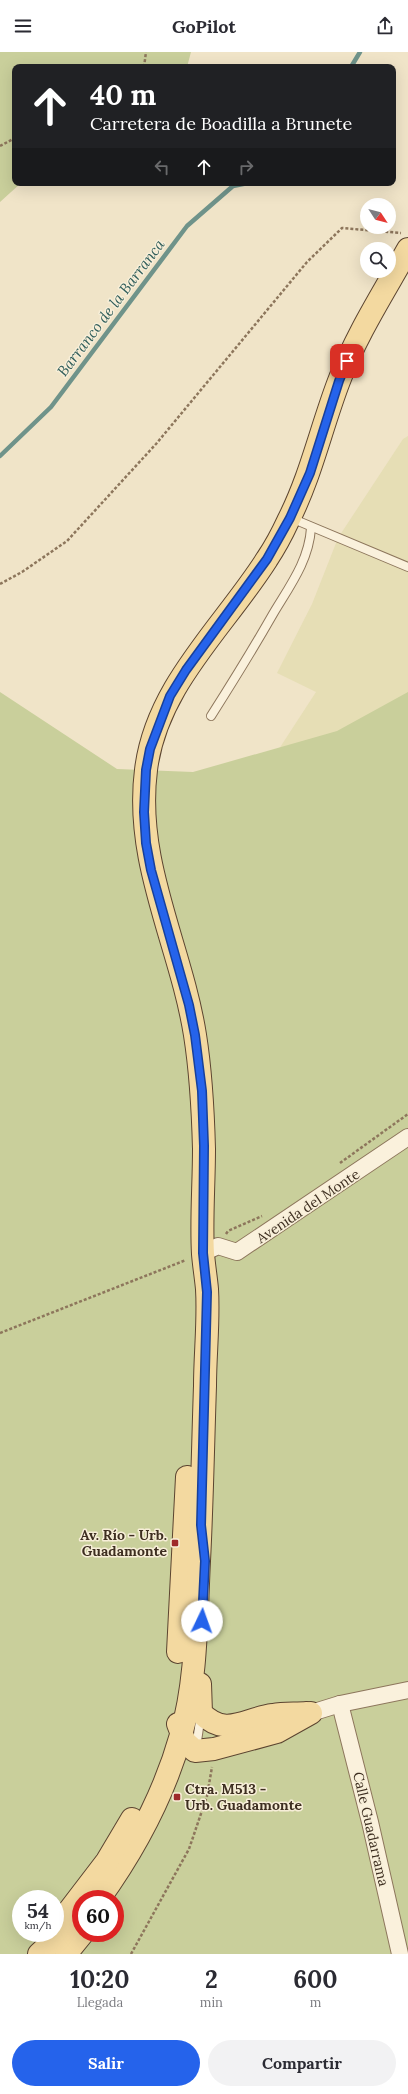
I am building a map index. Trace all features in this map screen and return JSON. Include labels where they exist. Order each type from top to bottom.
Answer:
[{"type":"main road","points":[[200,1734],[190,1688],[194,1651],[201,1525],[207,1292],[210,1249],[202,1091],[195,1035],[189,1005],[150,863],[144,812],[146,770],[150,749],[170,696],[186,670],[267,559],[290,518],[310,473],[339,381],[352,351],[408,249]]},
{"type":"main road","points":[[64,1918],[89,1886],[123,1834],[147,1790],[163,1747],[172,1705],[177,1668],[196,1291],[210,1249]]},
{"type":"main road","points":[[104,1890],[128,1856],[162,1791],[200,1734],[185,1661],[194,1481],[189,1452]]},
{"type":"main road","points":[[114,1890],[141,1847],[200,1734],[200,1666],[205,1561],[201,1525]]},
{"type":"main road","points":[[92,1890],[113,1862],[151,1794],[200,1734],[273,1715],[311,1713]]},
{"type":"main road","points":[[39,1954],[52,1942],[72,1916]]},
{"type":"main road","points":[[56,1954],[72,1934]]},
{"type":"main road","points":[[35,1954],[45,1942]]},
{"type":"main road","points":[[66,1954],[76,1942]]},
{"type":"street","name":"Avenida del Monte","points":[[210,1249],[237,1252],[408,1137]]},
{"type":"street","points":[[311,1713],[340,1704],[408,1690]]},
{"type":"street","name":"Calle Guadarrama","points":[[340,1704],[370,1822],[400,1954]]},
{"type":"lane","points":[[290,518],[408,567]]},
{"type":"lane","points":[[211,716],[304,562],[310,540],[311,528]]},
{"type":"path","points":[[144,64],[146,52]]},
{"type":"path","points":[[0,146],[12,140]]},
{"type":"path","points":[[0,584],[22,572],[67,541],[156,444],[307,262],[342,228],[408,234]]},
{"type":"path","points":[[335,1166],[408,1114]]},
{"type":"path","points":[[0,1333],[210,1249],[228,1231],[269,1212]]},
{"type":"path","points":[[131,1954],[188,1849],[208,1796],[200,1734]]},
{"type":"shaded area","points":[[408,436],[408,838],[264,772],[316,692],[277,673],[312,604],[338,538],[403,439]]},
{"type":"green space","points":[[0,52],[191,52],[188,64],[12,64],[12,186],[18,186],[0,202]]},
{"type":"green space","points":[[0,692],[117,769],[193,772],[337,731],[408,692],[408,1954],[0,1954]]},
{"type":"waterway","name":"Barranco de la Barranca","points":[[353,64],[360,52]]},
{"type":"waterway","name":"Barranco de la Barranca","points":[[0,456],[51,407],[187,226],[233,186]]},
{"type":"place","name":"Av. Río - Urb. Guadamonte","points":[[175,1543]]},
{"type":"place","name":"Ctra. M513 - Urb. Guadamonte","points":[[177,1797]]},
{"type":"route","points":[[202,1621],[205,1561],[201,1525],[207,1292],[203,1253],[204,1146],[202,1091],[195,1035],[189,1005],[151,870],[146,843],[144,812],[146,770],[150,749],[158,724],[170,696],[186,670],[267,559],[290,518],[310,473],[339,381],[347,361]]}]
